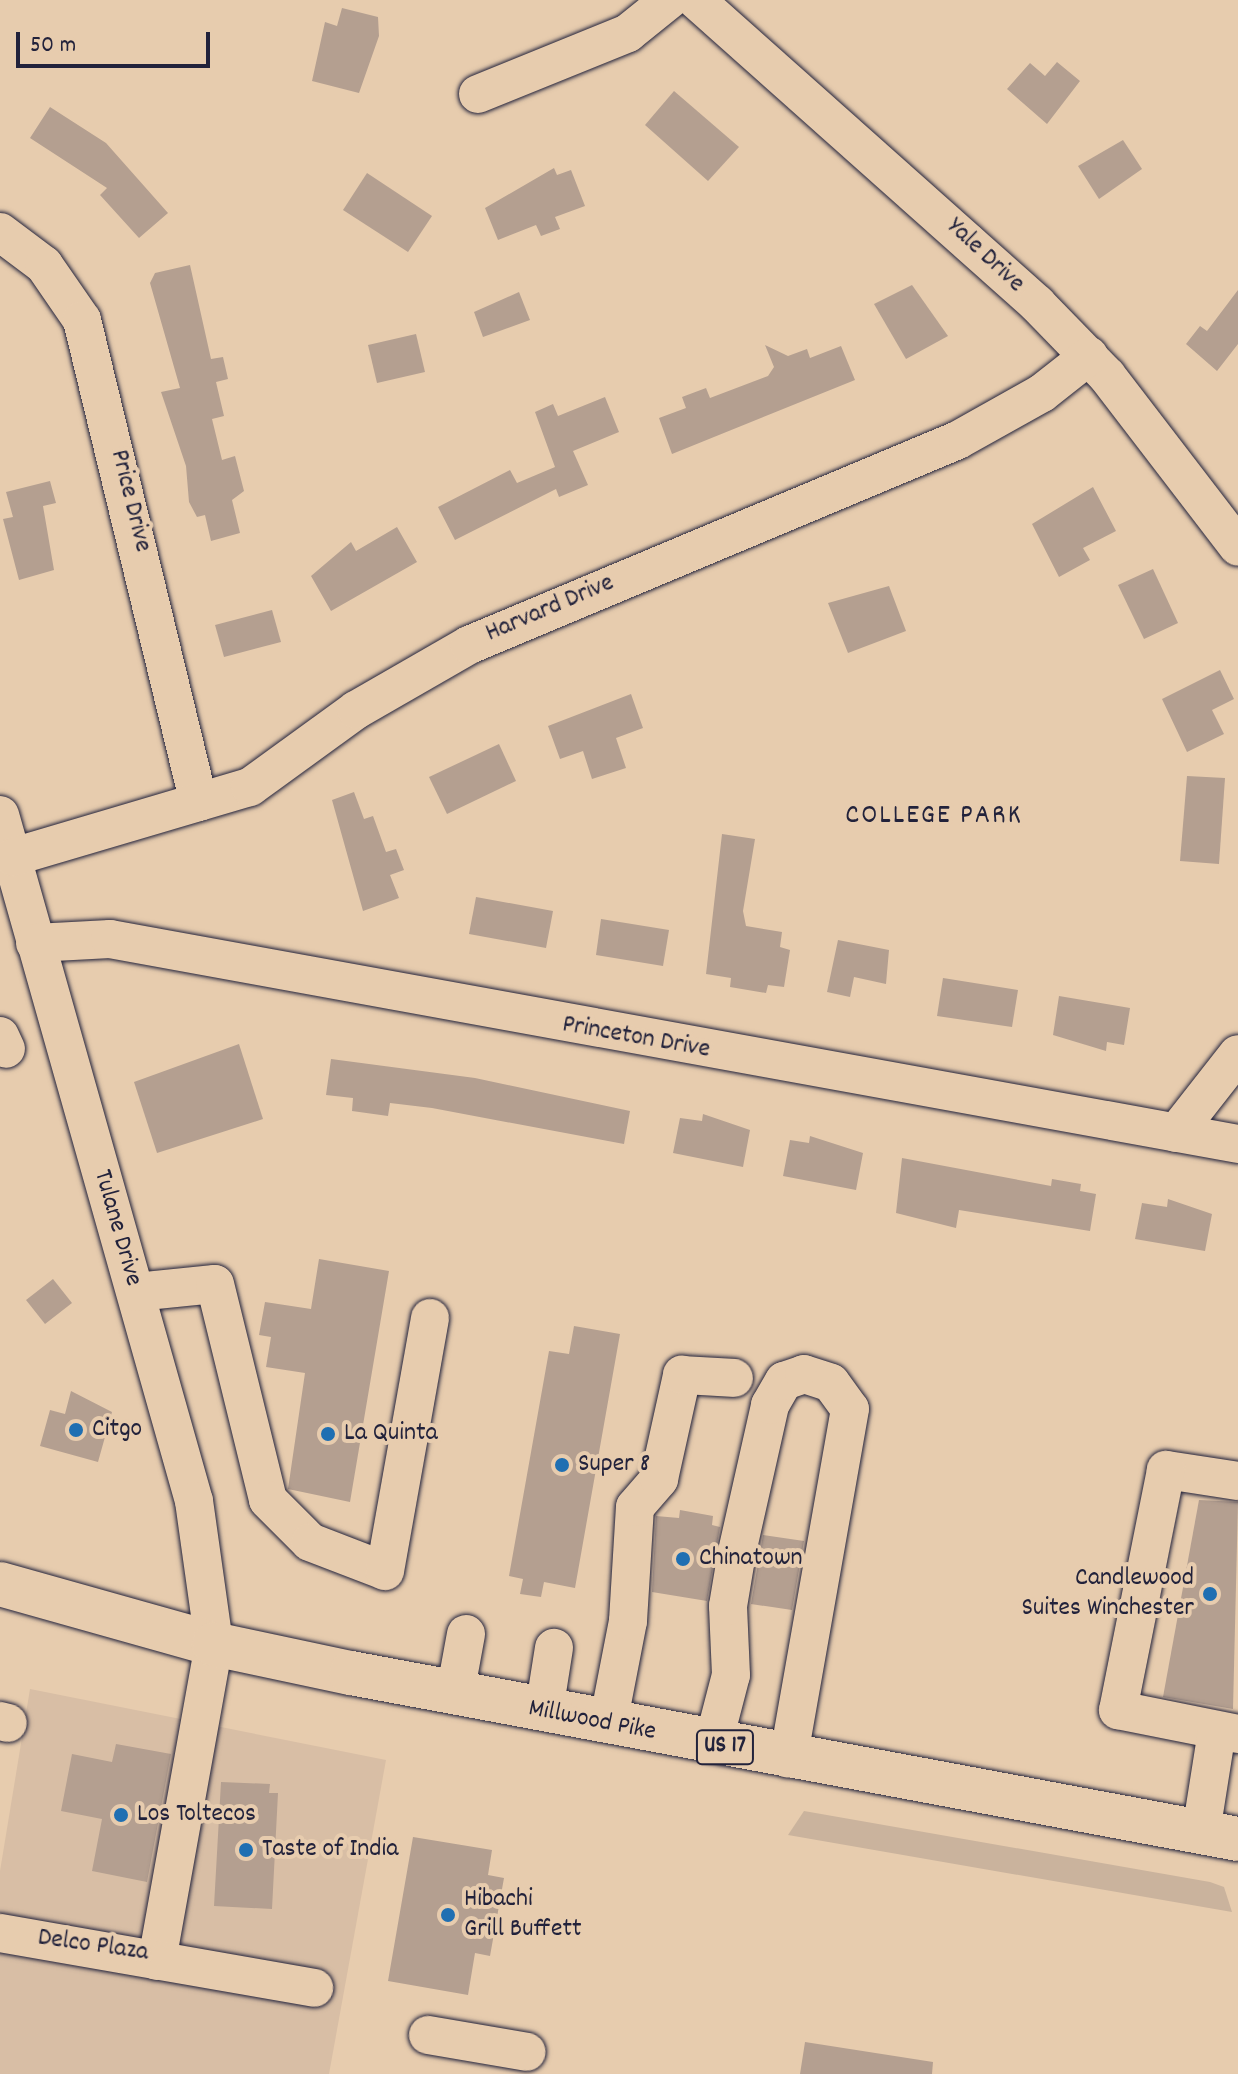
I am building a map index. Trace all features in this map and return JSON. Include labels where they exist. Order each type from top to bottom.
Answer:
[{"type":"highway","name":"Millwood Pike","points":[[0,1584],[214,1644],[455,1694],[788,1759],[1220,1836]]},
{"type":"street","points":[[478,94],[628,33],[669,0]]},
{"type":"street","name":"Yale Drive","points":[[696,0],[1089,356],[1238,547]]},
{"type":"street","name":"Price Drive","points":[[0,232],[44,265],[82,320],[199,802]]},
{"type":"street","name":"Harvard Drive","points":[[13,857],[250,787],[356,710],[469,645],[958,440],[1042,393],[1089,356]]},
{"type":"street","name":"Tulane Drive","points":[[0,815],[194,1501],[214,1644]]},
{"type":"street","name":"Princeton Drive","points":[[35,943],[110,939],[1238,1144]]},
{"type":"street","points":[[1176,1133],[1238,1054]]},
{"type":"street","points":[[136,1292],[215,1284],[268,1500],[310,1542],[385,1571],[430,1318]]},
{"type":"street","points":[[713,1744],[731,1675],[728,1606],[737,1552],[770,1405],[784,1381],[804,1374],[831,1383],[850,1409],[788,1759]]},
{"type":"street","points":[[608,1724],[628,1621],[635,1507],[659,1479],[682,1375],[734,1378]]},
{"type":"street","points":[[1220,1836],[1227,1732],[1118,1710],[1166,1470],[1238,1481]]},
{"type":"street","points":[[455,1694],[466,1634]]},
{"type":"street","name":"Delco Plaza","points":[[0,1933],[157,1961],[214,1644]]},
{"type":"street","points":[[544,1711],[554,1648]]},
{"type":"street","points":[[157,1961],[314,1988]]},
{"type":"street","points":[[428,2035],[527,2052]]},
{"type":"shaded area","points":[[30,1689],[386,1760],[329,2074],[0,2074],[0,1871]]},
{"type":"shaded area","points":[[804,1811],[1210,1882],[1224,1887],[1232,1912],[788,1835]]},
{"type":"building","points":[[342,8],[378,17],[379,36],[359,93],[312,81],[325,22],[337,26]]},
{"type":"building","points":[[1057,62],[1080,81],[1047,124],[1007,89],[1030,63],[1045,76]]},
{"type":"building","points":[[674,91],[739,147],[708,181],[645,125]]},
{"type":"building","points":[[50,107],[106,143],[168,213],[139,238],[100,195],[107,188],[30,138]]},
{"type":"building","points":[[1123,140],[1142,169],[1099,199],[1078,166]]},
{"type":"building","points":[[554,168],[557,175],[571,170],[585,206],[555,217],[560,229],[541,236],[536,225],[498,240],[485,208]]},
{"type":"building","points":[[367,173],[432,216],[408,252],[343,210]]},
{"type":"building","points":[[190,265],[211,359],[223,357],[228,379],[216,382],[224,416],[212,419],[222,460],[235,456],[244,491],[232,500],[240,533],[211,541],[205,515],[197,517],[189,502],[186,466],[161,392],[180,388],[150,283],[155,273]]},
{"type":"building","points":[[912,285],[948,336],[906,359],[874,304]]},
{"type":"building","points":[[1238,290],[1238,344],[1217,371],[1186,344],[1200,326],[1207,331]]},
{"type":"building","points":[[519,292],[530,320],[483,337],[474,312]]},
{"type":"building","points":[[416,334],[425,372],[377,383],[368,345]]},
{"type":"building","points":[[765,345],[788,356],[807,349],[810,358],[841,346],[855,380],[672,454],[659,418],[686,408],[682,397],[706,388],[710,398],[768,376],[774,367]]},
{"type":"building","points":[[605,397],[619,432],[573,451],[588,485],[559,497],[556,489],[455,540],[438,507],[510,470],[517,483],[555,467],[535,412],[553,404],[558,416]]},
{"type":"building","points":[[50,481],[56,503],[43,506],[54,570],[19,580],[3,519],[13,517],[6,492]]},
{"type":"building","points":[[1093,487],[1116,531],[1083,548],[1090,560],[1059,577],[1032,524]]},
{"type":"building","points":[[397,527],[417,562],[331,611],[311,576],[351,542],[356,551]]},
{"type":"building","points":[[1153,569],[1178,623],[1144,639],[1118,585]]},
{"type":"building","points":[[889,586],[906,631],[848,653],[828,603]]},
{"type":"building","points":[[272,610],[281,642],[224,657],[215,625]]},
{"type":"building","points":[[1220,670],[1234,699],[1212,710],[1224,734],[1187,752],[1162,699]]},
{"type":"building","points":[[631,694],[643,728],[616,738],[626,768],[592,779],[583,751],[560,759],[548,726]]},
{"type":"building","points":[[499,744],[516,781],[447,814],[429,777]]},
{"type":"building","points":[[1187,776],[1225,778],[1219,864],[1180,861]]},
{"type":"building","points":[[354,792],[364,819],[373,816],[386,852],[396,849],[404,870],[390,875],[399,898],[363,911],[332,800]]},
{"type":"building","points":[[722,834],[755,839],[743,911],[746,926],[782,932],[780,947],[790,950],[784,987],[768,985],[766,993],[730,987],[731,978],[706,974]]},
{"type":"building","points":[[476,897],[553,911],[546,948],[469,934]]},
{"type":"building","points":[[601,919],[669,930],[663,966],[596,955]]},
{"type":"building","points":[[838,940],[889,950],[886,984],[854,977],[850,997],[827,992]]},
{"type":"building","points":[[943,978],[1018,990],[1012,1027],[937,1016]]},
{"type":"building","points":[[1059,996],[1130,1008],[1124,1045],[1107,1042],[1106,1051],[1053,1035]]},
{"type":"building","points":[[239,1044],[263,1119],[157,1153],[134,1082]]},
{"type":"building","points":[[331,1059],[475,1078],[630,1111],[624,1144],[432,1108],[390,1103],[388,1116],[352,1111],[353,1098],[326,1095]]},
{"type":"building","points":[[703,1114],[750,1130],[743,1167],[673,1153],[680,1118],[702,1121]]},
{"type":"building","points":[[810,1136],[863,1153],[856,1190],[783,1176],[790,1140],[809,1143]]},
{"type":"building","points":[[902,1158],[1051,1186],[1052,1179],[1081,1184],[1080,1191],[1096,1194],[1090,1231],[959,1210],[956,1228],[896,1213]]},
{"type":"building","points":[[1168,1199],[1212,1214],[1205,1251],[1135,1239],[1142,1203],[1167,1207]]},
{"type":"building","name":"La Quinta","points":[[319,1259],[389,1271],[350,1502],[288,1489],[305,1373],[266,1367],[271,1337],[259,1335],[265,1302],[311,1309]]},
{"type":"building","points":[[53,1279],[72,1303],[45,1324],[26,1300]]},
{"type":"building","name":"Super 8","points":[[574,1326],[620,1334],[575,1588],[544,1582],[541,1597],[520,1594],[523,1579],[509,1576],[549,1351],[569,1354]]},
{"type":"building","name":"Citgo","points":[[71,1391],[112,1412],[98,1462],[40,1446],[50,1410],[65,1414]]},
{"type":"building","name":"Candlewood Suites Winchester","points":[[1199,1500],[1238,1502],[1233,1709],[1163,1697]]},
{"type":"building","name":"Chinatown","points":[[680,1510],[713,1516],[712,1525],[720,1527],[707,1601],[652,1592],[656,1516],[679,1518]]},
{"type":"building","points":[[763,1535],[804,1541],[792,1610],[751,1604]]},
{"type":"building","name":"Los Toltecos","points":[[116,1744],[171,1754],[147,1882],[92,1871],[102,1819],[61,1811],[72,1754],[112,1762]]},
{"type":"building","name":"Taste of India","points":[[221,1782],[270,1784],[269,1793],[278,1793],[272,1909],[214,1906]]},
{"type":"building","name":"Hibachi Grill Buffett","points":[[413,1837],[492,1850],[488,1875],[504,1878],[490,1956],[475,1953],[468,1995],[388,1981]]},
{"type":"building","points":[[805,2042],[933,2062],[932,2074],[800,2074]]},
{"type":"place","name":"Citgo","points":[[76,1430]]},
{"type":"place","name":"La Quinta","points":[[328,1434]]},
{"type":"place","name":"Super 8","points":[[562,1465]]},
{"type":"place","name":"Chinatown","points":[[683,1559]]},
{"type":"place","name":"Candlewood Suites Winchester","points":[[1210,1594]]},
{"type":"place","name":"Los Toltecos","points":[[121,1815]]},
{"type":"place","name":"Taste of India","points":[[246,1850]]},
{"type":"place","name":"Hibachi Grill Buffett","points":[[448,1915]]},
{"type":"district","name":"COLLEGE PARK","points":[[934,817]]}]
